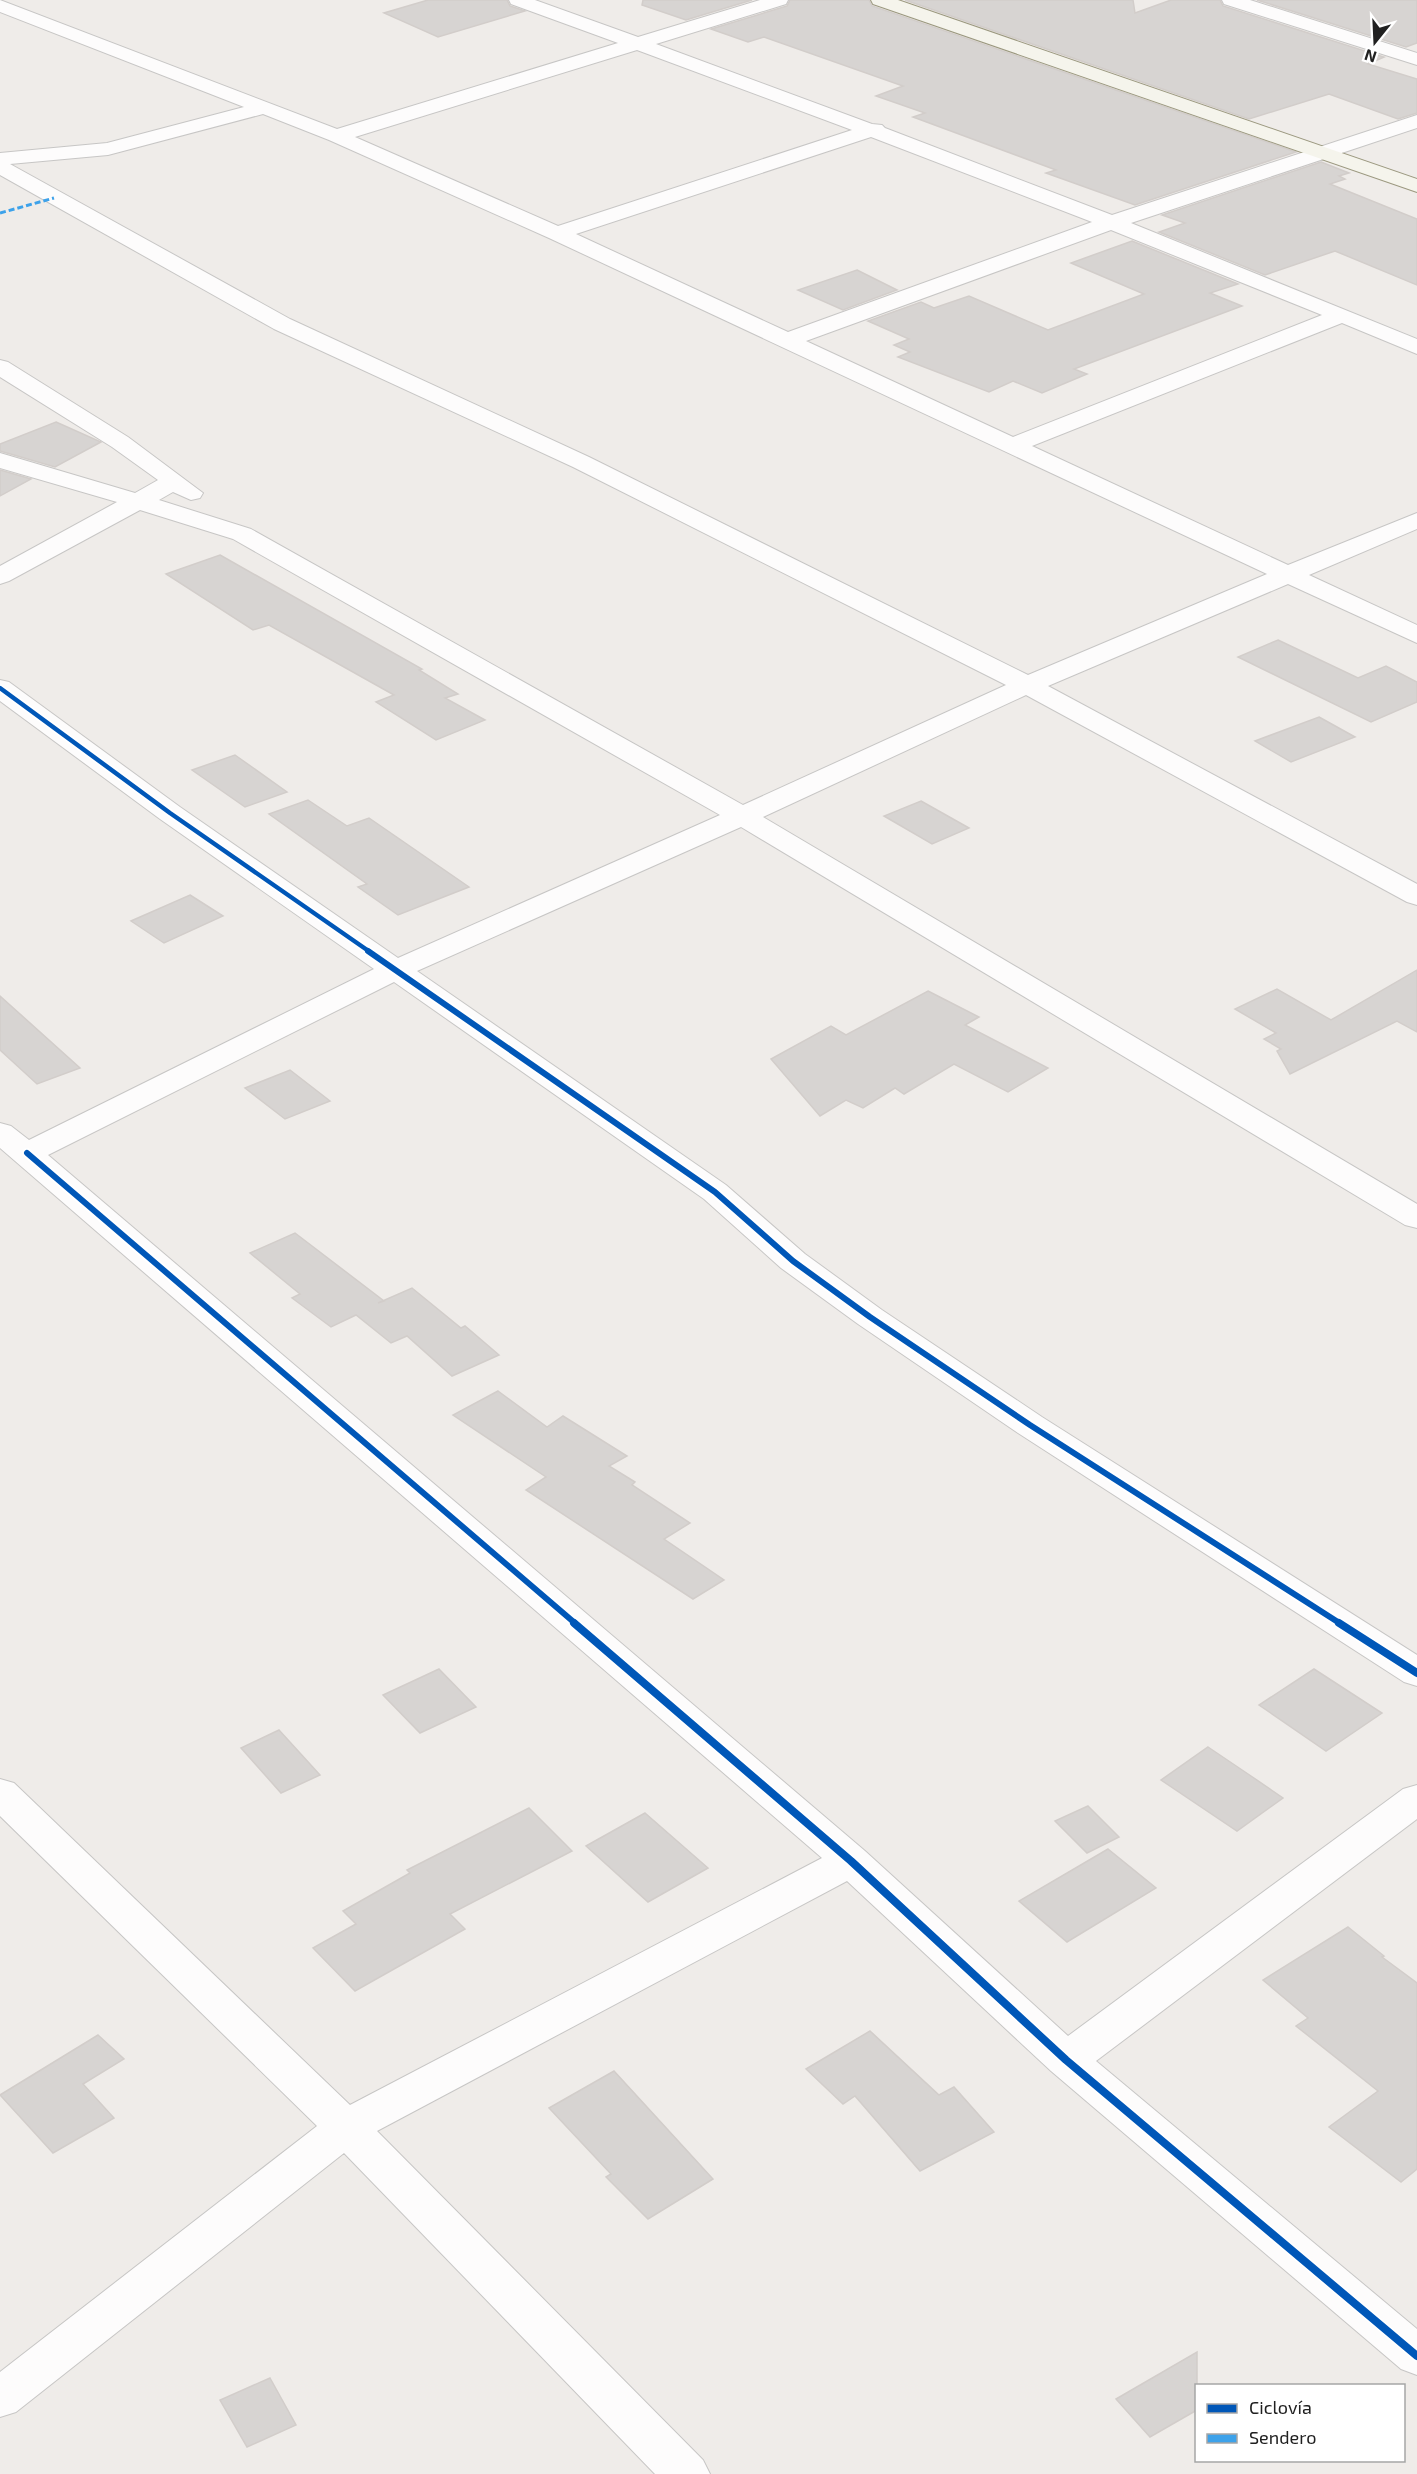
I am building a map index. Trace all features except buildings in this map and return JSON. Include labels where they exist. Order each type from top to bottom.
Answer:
[{"type":"street","points":[[518,0],[875,129],[1113,222],[1417,347]]},
{"type":"street","points":[[336,136],[779,0]]},
{"type":"street","points":[[880,0],[1323,151],[1417,186]]},
{"type":"street","points":[[1232,0],[1417,59]]},
{"type":"street","points":[[0,6],[336,136],[557,233],[1011,446],[1291,574],[1417,635]]},
{"type":"street","points":[[0,159],[108,149],[264,108]]},
{"type":"street","points":[[788,340],[1113,222],[1417,121]]},
{"type":"street","points":[[557,233],[875,129]]},
{"type":"street","points":[[0,167],[282,324],[581,462],[1027,685],[1417,896]]},
{"type":"street","points":[[1011,446],[1343,315]]},
{"type":"street","points":[[0,367],[120,441],[242,534],[742,816],[1417,1218]]},
{"type":"street","points":[[0,460],[242,534]]},
{"type":"street","points":[[0,576],[175,481]]},
{"type":"street","points":[[1417,520],[1027,685],[742,816],[14,1143],[851,1861],[1066,2060],[1417,2356]]},
{"type":"street","points":[[0,688],[170,813],[398,969],[715,1192],[793,1262],[870,1317],[1030,1425],[1417,1673]]},
{"type":"street","points":[[0,1793],[346,2127],[686,2474]]},
{"type":"street","points":[[1066,2060],[1417,1799]]},
{"type":"street","points":[[0,2398],[346,2127],[851,1861]]},
{"type":"marked path","points":[[0,213],[54,198]]},
{"type":"cycle path","points":[[0,688],[170,813],[715,1192],[793,1261],[870,1317],[1030,1425],[1417,1673]]},
{"type":"cycle path","points":[[27,1153],[851,1861],[1066,2060],[1417,2356]]}]
